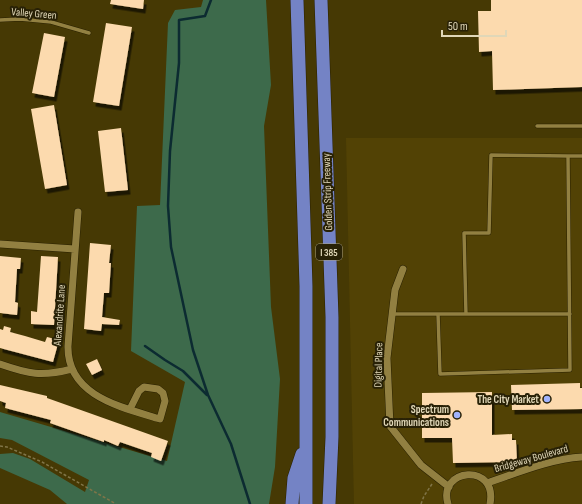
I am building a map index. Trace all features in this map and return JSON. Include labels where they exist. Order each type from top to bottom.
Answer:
[{"type":"highway","name":"I 385","points":[[297,0],[306,286],[306,504]]},
{"type":"highway","name":"Golden Strip Freeway","points":[[321,0],[332,317],[332,406],[329,504]]},
{"type":"highway","points":[[292,504],[294,478],[306,443]]},
{"type":"street","name":"Alexandrite Lane","points":[[78,212],[68,346],[72,369],[79,381],[100,398],[130,409],[160,419],[165,401],[163,393],[158,389],[144,387],[139,392],[130,409]]},
{"type":"street","points":[[0,244],[75,249]]},
{"type":"street","name":"Digital Place","points":[[403,269],[395,290],[387,358],[390,426],[422,465],[449,487]]},
{"type":"street","points":[[0,364],[24,372],[36,374],[48,374],[72,369]]},
{"type":"street","name":"Bridgeway Boulevard","points":[[487,483],[529,469],[570,458],[582,457]]},
{"type":"street","points":[[448,504],[447,494],[449,487],[459,476],[467,474],[481,478],[487,483],[492,497],[490,504]]},
{"type":"lane","name":"Valley Green","points":[[0,20],[51,22],[89,32]]},
{"type":"lane","points":[[537,126],[582,126]]},
{"type":"lane","points":[[466,314],[464,233],[489,232],[491,155],[582,156]]},
{"type":"lane","points":[[438,314],[440,374],[570,370],[568,156]]},
{"type":"lane","points":[[392,314],[570,314]]},
{"type":"path","points":[[0,446],[42,462],[116,504]]},
{"type":"path","points":[[420,504],[437,478]]},
{"type":"shaded area","points":[[346,138],[582,138],[582,504],[354,504]]},
{"type":"green space","points":[[203,0],[266,0],[271,85],[264,126],[271,307],[280,379],[275,467],[269,504],[67,504],[50,490],[0,468],[0,454],[13,453],[30,459],[85,492],[89,480],[12,440],[0,438],[0,412],[167,461],[185,382],[131,351],[137,206],[160,205],[168,23],[175,10],[201,7]]},
{"type":"building","points":[[111,0],[144,0],[143,9],[110,4]]},
{"type":"building","points":[[491,0],[582,0],[582,87],[493,90],[492,51],[479,52],[478,11],[491,11]]},
{"type":"building","points":[[106,23],[132,27],[119,106],[93,102]]},
{"type":"building","points":[[44,33],[65,37],[54,97],[32,93]]},
{"type":"building","points":[[54,105],[67,185],[45,189],[31,109]]},
{"type":"building","points":[[121,128],[128,190],[105,192],[98,131]]},
{"type":"building","points":[[90,243],[111,245],[109,263],[111,263],[109,293],[104,293],[102,317],[120,320],[119,325],[102,324],[101,331],[84,329]]},
{"type":"building","points":[[0,256],[21,258],[20,269],[17,269],[15,302],[18,303],[17,315],[0,313]]},
{"type":"building","points":[[41,256],[58,257],[54,325],[31,324],[31,311],[37,312]]},
{"type":"building","points":[[4,326],[11,328],[10,332],[45,342],[47,337],[59,340],[53,362],[0,348],[0,329],[3,330]]},
{"type":"building","points":[[97,359],[102,370],[92,375],[86,364]]},
{"type":"building","name":"The City Market","points":[[580,383],[580,388],[582,388],[582,409],[512,410],[511,385]]},
{"type":"building","points":[[0,385],[47,396],[47,398],[168,441],[161,461],[151,457],[152,453],[120,442],[118,446],[104,440],[104,442],[50,423],[51,420],[5,408],[6,403],[0,401]]},
{"type":"building","name":"Spectrum Communications","points":[[492,392],[492,435],[512,434],[512,440],[516,440],[517,462],[453,463],[452,438],[422,438],[422,393]]},
{"type":"waterway","points":[[211,0],[205,16],[179,20],[179,63],[170,151],[168,206],[171,247],[193,350],[208,395],[231,444],[250,504]]},
{"type":"waterway","points":[[145,346],[183,371],[207,395]]},
{"type":"place","name":"The City Market","points":[[547,399]]},
{"type":"place","name":"Spectrum Communications","points":[[457,415]]}]
